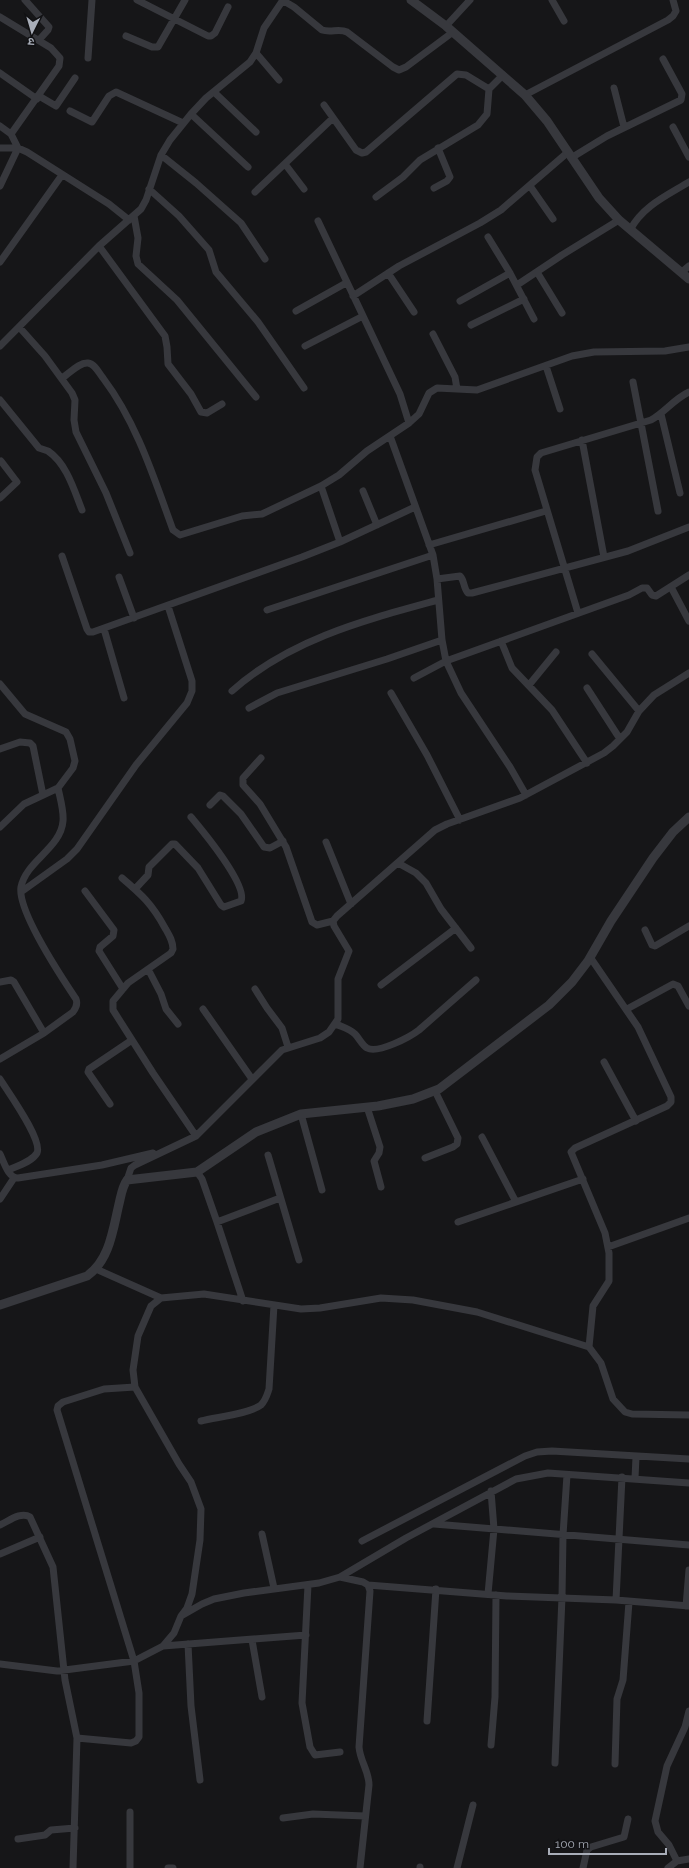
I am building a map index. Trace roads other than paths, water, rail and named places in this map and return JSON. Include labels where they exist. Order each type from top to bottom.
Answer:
[{"type":"street","points":[[25,0],[49,27],[38,40]]},
{"type":"street","points":[[88,58],[92,0]]},
{"type":"street","points":[[137,0],[211,36],[215,33],[228,8]]},
{"type":"street","points":[[126,36],[152,47],[158,47],[186,0]]},
{"type":"street","points":[[0,346],[20,328],[99,246],[141,209],[161,155],[170,140],[190,114],[250,62],[256,53],[264,28],[283,0],[327,32],[338,30],[347,32],[399,70],[406,67],[449,29],[470,0]]},
{"type":"street","points":[[411,0],[449,29],[525,95],[547,121],[599,198],[619,220],[630,230],[687,272]]},
{"type":"street","points":[[552,0],[564,21]]},
{"type":"street","points":[[525,95],[668,20],[676,12],[673,0]]},
{"type":"street","points":[[0,17],[58,54],[61,62],[38,98],[11,134]]},
{"type":"street","points":[[256,53],[279,80]]},
{"type":"street","points":[[353,296],[388,273],[501,210],[569,155],[682,98],[682,94],[663,58]]},
{"type":"street","points":[[0,73],[38,98],[56,106],[75,78]]},
{"type":"street","points":[[324,105],[356,150],[362,153],[366,152],[457,74],[466,75],[489,89]]},
{"type":"street","points":[[376,197],[403,177],[420,160],[478,125],[487,114],[489,89],[503,75]]},
{"type":"street","points":[[614,88],[624,127]]},
{"type":"street","points":[[70,111],[92,122],[109,96],[116,92],[183,123]]},
{"type":"street","points":[[214,92],[256,132]]},
{"type":"street","points":[[190,114],[248,167]]},
{"type":"street","points":[[255,192],[333,118]]},
{"type":"street","points":[[0,126],[11,134],[18,148]]},
{"type":"street","points":[[673,127],[689,157]]},
{"type":"street","points":[[0,148],[18,148],[132,218],[138,241],[136,256],[138,264],[177,300],[256,396]]},
{"type":"street","points":[[0,186],[18,148]]},
{"type":"street","points":[[434,188],[447,181],[450,177],[438,148]]},
{"type":"street","points":[[161,155],[196,183],[241,223],[265,259]]},
{"type":"street","points":[[285,164],[304,189]]},
{"type":"street","points":[[0,262],[62,175]]},
{"type":"street","points":[[630,230],[636,219],[644,210],[689,182]]},
{"type":"street","points":[[530,186],[553,219]]},
{"type":"street","points":[[149,189],[180,216],[209,250],[216,272],[258,322],[304,388]]},
{"type":"street","points":[[517,285],[619,220]]},
{"type":"street","points":[[318,221],[346,283],[400,394],[410,423]]},
{"type":"street","points":[[488,237],[517,285],[534,319]]},
{"type":"street","points":[[99,246],[165,336],[168,364],[191,394],[201,412],[207,413],[222,404]]},
{"type":"street","points":[[537,272],[562,313]]},
{"type":"street","points":[[388,273],[414,312]]},
{"type":"street","points":[[460,301],[510,273]]},
{"type":"street","points":[[296,311],[346,283]]},
{"type":"street","points":[[471,325],[524,299]]},
{"type":"street","points":[[305,346],[363,316]]},
{"type":"street","points":[[20,328],[59,374],[75,400],[74,420],[76,432],[106,493],[130,553]]},
{"type":"street","points":[[433,334],[455,377],[457,389]]},
{"type":"street","points":[[59,374],[82,363],[87,363],[94,367],[107,383],[128,418],[138,439],[176,534],[184,535],[242,516],[262,514],[321,486],[410,423],[419,414],[430,393],[437,388],[477,390],[572,356],[594,352],[665,351],[689,347]]},
{"type":"street","points":[[546,366],[560,409]]},
{"type":"street","points":[[633,382],[658,511]]},
{"type":"street","points":[[578,613],[546,511],[535,470],[537,457],[542,453],[582,440],[651,420],[661,414],[678,398],[689,392]]},
{"type":"street","points":[[2,403],[39,448],[47,451],[60,462],[66,471],[82,510]]},
{"type":"street","points":[[661,414],[680,493]]},
{"type":"street","points":[[390,436],[433,555],[438,579],[438,600],[442,640],[446,661],[461,693],[510,767],[526,795]]},
{"type":"street","points":[[582,440],[604,557]]},
{"type":"street","points":[[0,498],[17,482],[1,461]]},
{"type":"street","points":[[321,486],[340,542]]},
{"type":"street","points":[[363,491],[377,525]]},
{"type":"street","points":[[62,556],[87,629],[89,632],[93,632],[263,572],[340,542],[416,507]]},
{"type":"street","points":[[429,545],[546,511]]},
{"type":"street","points":[[438,579],[460,576],[465,590],[468,593],[472,593],[657,541],[689,527]]},
{"type":"street","points":[[267,610],[433,555]]},
{"type":"street","points":[[414,678],[446,661],[629,595],[642,588],[647,588],[654,596],[689,575]]},
{"type":"street","points":[[119,577],[134,618]]},
{"type":"street","points":[[671,587],[689,621]]},
{"type":"street","points":[[232,691],[248,677],[274,659],[323,636],[387,614],[438,600]]},
{"type":"street","points":[[21,892],[67,859],[78,849],[136,765],[187,703],[192,692],[192,681],[168,606]]},
{"type":"street","points":[[104,629],[124,698]]},
{"type":"street","points":[[249,708],[277,693],[387,660],[442,640]]},
{"type":"street","points":[[501,640],[512,668],[552,710],[587,763]]},
{"type":"street","points":[[528,685],[556,652]]},
{"type":"street","points":[[592,654],[639,711]]},
{"type":"street","points":[[261,758],[243,778],[242,782],[245,788],[260,804],[283,841],[312,922],[317,925],[333,921],[435,830],[526,795],[587,763],[613,746],[627,732],[639,711],[654,695],[689,673]]},
{"type":"street","points":[[0,685],[25,714],[66,732],[70,739],[76,761],[74,768],[58,788],[24,804],[0,828]]},
{"type":"street","points":[[587,688],[620,739]]},
{"type":"street","points":[[391,693],[427,755],[460,820]]},
{"type":"street","points":[[0,749],[20,742],[30,742],[33,746],[43,795]]},
{"type":"street","points":[[1,1054],[44,1033],[73,1012],[77,1003],[56,970],[25,911],[21,892],[21,887],[26,876],[58,836],[62,828],[64,820],[58,788]]},
{"type":"street","points":[[210,806],[220,796],[223,796],[240,814],[264,848],[270,848],[283,841]]},
{"type":"street","points":[[135,889],[148,875],[149,867],[172,844],[175,844],[198,868],[221,905],[224,907],[241,900],[242,894],[228,865],[219,851],[191,816]]},
{"type":"street","points":[[127,1180],[198,1172],[256,1132],[301,1114],[367,1107],[413,1099],[439,1089],[549,1005],[572,982],[590,957],[611,921],[653,858],[673,832],[689,817]]},
{"type":"street","points":[[326,842],[351,904]]},
{"type":"street","points":[[398,863],[422,878],[471,948]]},
{"type":"street","points":[[122,878],[146,898],[155,910],[173,944],[171,953],[128,983],[113,1001],[113,1010],[196,1136]]},
{"type":"street","points":[[85,891],[114,930],[113,936],[100,947],[99,951],[123,989]]},
{"type":"street","points":[[0,1305],[87,1276],[96,1269],[110,1245],[122,1190],[131,1168],[175,1148],[196,1136],[279,1053],[288,1047],[320,1038],[329,1032],[336,1024],[339,1013],[338,980],[349,951],[334,926],[333,921]]},
{"type":"street","points":[[645,930],[652,945],[655,946],[689,926]]},
{"type":"street","points":[[382,985],[456,928]]},
{"type":"street","points":[[589,1347],[593,1306],[609,1281],[610,1272],[608,1247],[605,1233],[583,1179],[571,1155],[572,1150],[667,1106],[671,1102],[671,1096],[638,1027],[590,957]]},
{"type":"street","points":[[148,968],[161,994],[166,1009],[178,1024]]},
{"type":"street","points":[[0,982],[11,980],[14,982],[44,1033]]},
{"type":"street","points":[[336,1024],[355,1034],[367,1048],[373,1049],[384,1047],[409,1037],[419,1030],[476,980]]},
{"type":"street","points":[[627,1009],[672,984],[678,986],[689,1006]]},
{"type":"street","points":[[255,989],[266,1008],[282,1028],[288,1047]]},
{"type":"street","points":[[203,1009],[252,1079]]},
{"type":"street","points":[[110,1104],[88,1072],[89,1069],[132,1040]]},
{"type":"street","points":[[604,1062],[636,1121]]},
{"type":"street","points":[[0,1079],[34,1134],[38,1148],[36,1154],[31,1159],[8,1170]]},
{"type":"street","points":[[425,1158],[453,1147],[457,1144],[458,1138],[435,1091]]},
{"type":"street","points":[[367,1107],[380,1147],[379,1153],[374,1161],[381,1187]]},
{"type":"street","points":[[301,1114],[322,1190]]},
{"type":"street","points":[[482,1137],[516,1202]]},
{"type":"street","points":[[0,1199],[14,1178],[59,1173],[122,1161],[175,1148]]},
{"type":"street","points":[[0,1154],[14,1178]]},
{"type":"street","points":[[268,1155],[299,1260]]},
{"type":"street","points":[[198,1172],[202,1178],[243,1301]]},
{"type":"street","points":[[458,1222],[583,1179]]},
{"type":"street","points":[[217,1222],[280,1198]]},
{"type":"street","points":[[608,1247],[689,1218]]},
{"type":"street","points":[[96,1269],[161,1298],[204,1294],[301,1309],[320,1308],[381,1298],[413,1300],[477,1312],[589,1347],[600,1363],[613,1399],[625,1412],[632,1414],[689,1415]]},
{"type":"street","points":[[0,1664],[65,1671],[134,1661],[163,1646],[174,1633],[181,1616],[187,1608],[192,1594],[200,1540],[201,1509],[191,1482],[135,1387],[133,1370],[138,1336],[151,1306],[161,1298]]},
{"type":"street","points":[[200,1421],[250,1410],[260,1405],[266,1399],[269,1389],[274,1305]]},
{"type":"street","points":[[77,1738],[131,1743],[136,1741],[139,1737],[139,1693],[134,1661],[57,1410],[58,1406],[63,1402],[104,1389],[135,1387]]},
{"type":"street","points":[[362,1541],[513,1462],[537,1452],[552,1452],[635,1468],[689,1483]]},
{"type":"street","points":[[181,1616],[214,1599],[274,1588],[308,1585],[340,1577],[406,1538],[434,1524],[491,1491],[516,1479],[530,1475],[548,1473],[622,1477],[635,1468],[689,1459]]},
{"type":"street","points":[[555,1763],[563,1535],[567,1475]]},
{"type":"street","points":[[616,1600],[622,1477]]},
{"type":"street","points":[[488,1594],[494,1529],[491,1491]]},
{"type":"street","points":[[0,1525],[21,1515],[26,1514],[30,1517],[40,1536],[56,1577],[65,1680],[77,1738],[73,1868]]},
{"type":"street","points":[[434,1524],[689,1545]]},
{"type":"street","points":[[262,1534],[274,1588]]},
{"type":"street","points":[[0,1554],[40,1536]]},
{"type":"street","points":[[340,1577],[363,1582],[368,1585],[436,1589],[496,1595],[616,1600],[688,1606],[689,1570]]},
{"type":"street","points":[[308,1585],[302,1703],[310,1747],[315,1755],[340,1752]]},
{"type":"street","points":[[360,1868],[369,1780],[361,1760],[359,1747],[370,1591],[368,1585]]},
{"type":"street","points":[[427,1721],[436,1589]]},
{"type":"street","points":[[491,1745],[495,1696],[496,1595]]},
{"type":"street","points":[[615,1764],[617,1699],[623,1680],[629,1602]]},
{"type":"street","points":[[163,1646],[306,1635]]},
{"type":"street","points":[[252,1640],[262,1697]]},
{"type":"street","points":[[188,1644],[191,1706],[200,1780]]},
{"type":"street","points":[[677,1861],[669,1845],[658,1832],[655,1821],[667,1766],[687,1728],[689,1711]]},
{"type":"street","points":[[457,1868],[473,1805]]},
{"type":"street","points":[[130,1812],[130,1868]]},
{"type":"street","points":[[283,1818],[313,1814],[365,1816]]},
{"type":"street","points":[[583,1868],[587,1850],[591,1847],[624,1837],[628,1819]]},
{"type":"street","points":[[18,1839],[45,1835],[51,1830],[75,1828]]},
{"type":"street","points":[[668,1868],[677,1861],[689,1859]]},
{"type":"street","points":[[168,1868],[173,1868]]}]
